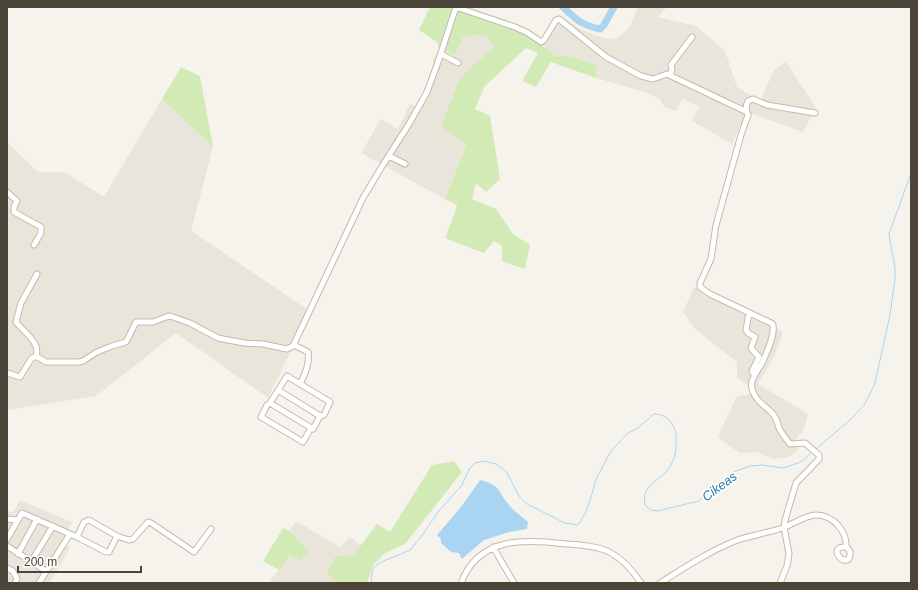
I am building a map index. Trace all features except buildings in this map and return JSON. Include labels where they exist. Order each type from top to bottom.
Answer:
[{"type":"street","points":[[36,356],[49,362],[83,361],[97,352],[126,342],[136,322],[153,322],[166,317],[179,319],[218,338],[234,342],[263,344],[287,349],[294,345],[360,204],[406,130],[427,92],[456,7],[528,32],[541,42],[544,40],[556,20],[559,19],[606,57],[641,76],[653,79],[664,74],[670,75],[746,111]]},
{"type":"street","points":[[670,75],[672,69],[671,65],[692,37]]},
{"type":"street","points":[[441,54],[458,63]]},
{"type":"street","points":[[780,583],[787,566],[789,554],[784,520],[796,483],[819,459],[819,455],[806,443],[790,444],[779,428],[774,415],[760,404],[754,394],[751,385],[754,375],[762,363],[771,340],[773,328],[771,323],[710,294],[700,287],[700,283],[711,259],[716,225],[741,135],[748,118],[746,104],[750,99],[767,105],[815,112]]},
{"type":"street","points":[[389,156],[405,164]]},
{"type":"street","points":[[7,192],[16,201],[14,212],[41,227],[41,233],[34,245]]},
{"type":"street","points":[[7,373],[20,377],[31,359],[36,356],[38,352],[37,345],[16,322],[21,303],[37,274]]},
{"type":"street","points":[[749,313],[746,330],[754,337],[751,348],[759,357],[752,371],[754,375]]},
{"type":"street","points":[[294,345],[308,352],[309,355],[307,370],[300,384]]},
{"type":"street","points":[[287,376],[330,402],[324,415],[320,416],[313,429],[311,428],[303,442],[261,417],[267,405],[270,403],[278,390],[287,376]]},
{"type":"street","points":[[278,390],[320,416]]},
{"type":"street","points":[[270,403],[311,428]]},
{"type":"street","points":[[7,539],[22,512],[106,552],[109,552],[117,536]]},
{"type":"street","points":[[660,583],[697,560],[726,545],[784,527],[809,516],[820,515],[833,521],[842,529],[846,538],[846,547]]},
{"type":"street","points":[[7,518],[17,520]]},
{"type":"street","points":[[18,554],[37,520]]},
{"type":"street","points":[[77,537],[84,522],[89,520],[125,540],[133,539],[148,522],[151,522],[194,552],[211,529]]},
{"type":"street","points":[[31,562],[52,526]]},
{"type":"street","points":[[39,583],[70,534]]},
{"type":"street","points":[[461,583],[472,564],[493,547],[511,542],[530,540],[565,543],[610,552],[624,562],[641,583]]},
{"type":"street","points":[[7,546],[46,571]]},
{"type":"street","points":[[493,547],[514,583]]},
{"type":"street","points":[[7,569],[13,571],[17,579],[15,583]]},
{"type":"shaded area","points":[[638,7],[667,7],[658,17],[696,26],[725,51],[737,87],[760,101],[774,70],[786,62],[816,108],[803,132],[747,112],[732,144],[692,121],[699,107],[683,99],[676,111],[664,107],[660,99],[645,92],[596,78],[596,65],[569,56],[557,57],[541,45],[558,14],[582,30],[604,38],[616,39],[629,28]]},
{"type":"shaded area","points":[[485,35],[496,47],[469,69],[459,80],[441,126],[466,144],[445,199],[361,153],[381,119],[398,129],[410,104],[419,107],[437,64],[432,62],[439,48],[455,55],[464,36]]},
{"type":"shaded area","points":[[162,99],[213,147],[191,231],[310,311],[268,398],[176,333],[96,396],[7,410],[7,142],[38,172],[64,172],[104,197]]},
{"type":"shaded area","points":[[694,287],[783,332],[774,357],[758,384],[808,414],[804,429],[794,442],[799,449],[789,457],[773,459],[756,452],[740,453],[718,436],[737,396],[751,394],[749,386],[737,378],[737,362],[694,328],[683,312]]},
{"type":"shaded area","points":[[20,500],[72,522],[62,542],[70,548],[49,583],[7,583],[7,511],[13,512]]},
{"type":"shaded area","points":[[296,521],[340,547],[350,537],[361,545],[354,557],[334,581],[334,583],[274,583],[270,581],[290,555],[309,550],[289,531]]},
{"type":"green space","points":[[430,7],[458,7],[526,34],[557,57],[568,56],[596,65],[596,78],[551,62],[536,87],[522,81],[538,53],[526,48],[484,87],[475,109],[490,116],[500,179],[486,192],[476,183],[472,199],[496,209],[513,234],[530,245],[525,269],[502,261],[502,246],[494,241],[484,253],[445,238],[457,205],[445,199],[466,145],[441,126],[459,80],[495,46],[485,35],[464,36],[455,55],[439,48],[437,42],[419,30]]},
{"type":"green space","points":[[181,67],[200,76],[213,147],[162,99]]},
{"type":"green space","points":[[454,461],[462,472],[405,544],[384,554],[373,565],[367,583],[334,583],[327,571],[336,556],[354,557],[377,524],[390,532],[432,465]]},
{"type":"green space","points":[[283,528],[289,531],[309,550],[300,561],[290,555],[279,570],[263,561]]},
{"type":"water","points":[[480,480],[496,487],[511,507],[528,522],[527,529],[509,532],[484,540],[462,559],[459,553],[451,552],[441,543],[441,539],[437,535],[461,507]]},
{"type":"waterway","points":[[563,7],[588,26],[600,29],[604,25],[614,7]]},
{"type":"waterway","name":"Cikeas","points":[[816,449],[851,419],[865,404],[875,383],[890,315],[895,279],[895,268],[889,234],[911,173]]},
{"type":"waterway","name":"Cikeas","points":[[373,583],[371,579],[373,568],[381,562],[410,550],[438,512],[462,485],[469,469],[475,463],[485,461],[496,464],[506,471],[519,496],[527,504],[565,523],[578,525],[585,514],[596,479],[611,451],[628,433],[638,428],[654,414],[664,416],[674,427],[676,445],[674,458],[669,468],[651,485],[645,493],[645,505],[651,510],[657,511],[699,501],[712,488],[734,472],[750,466],[762,465],[783,468],[801,462],[812,452]]}]
